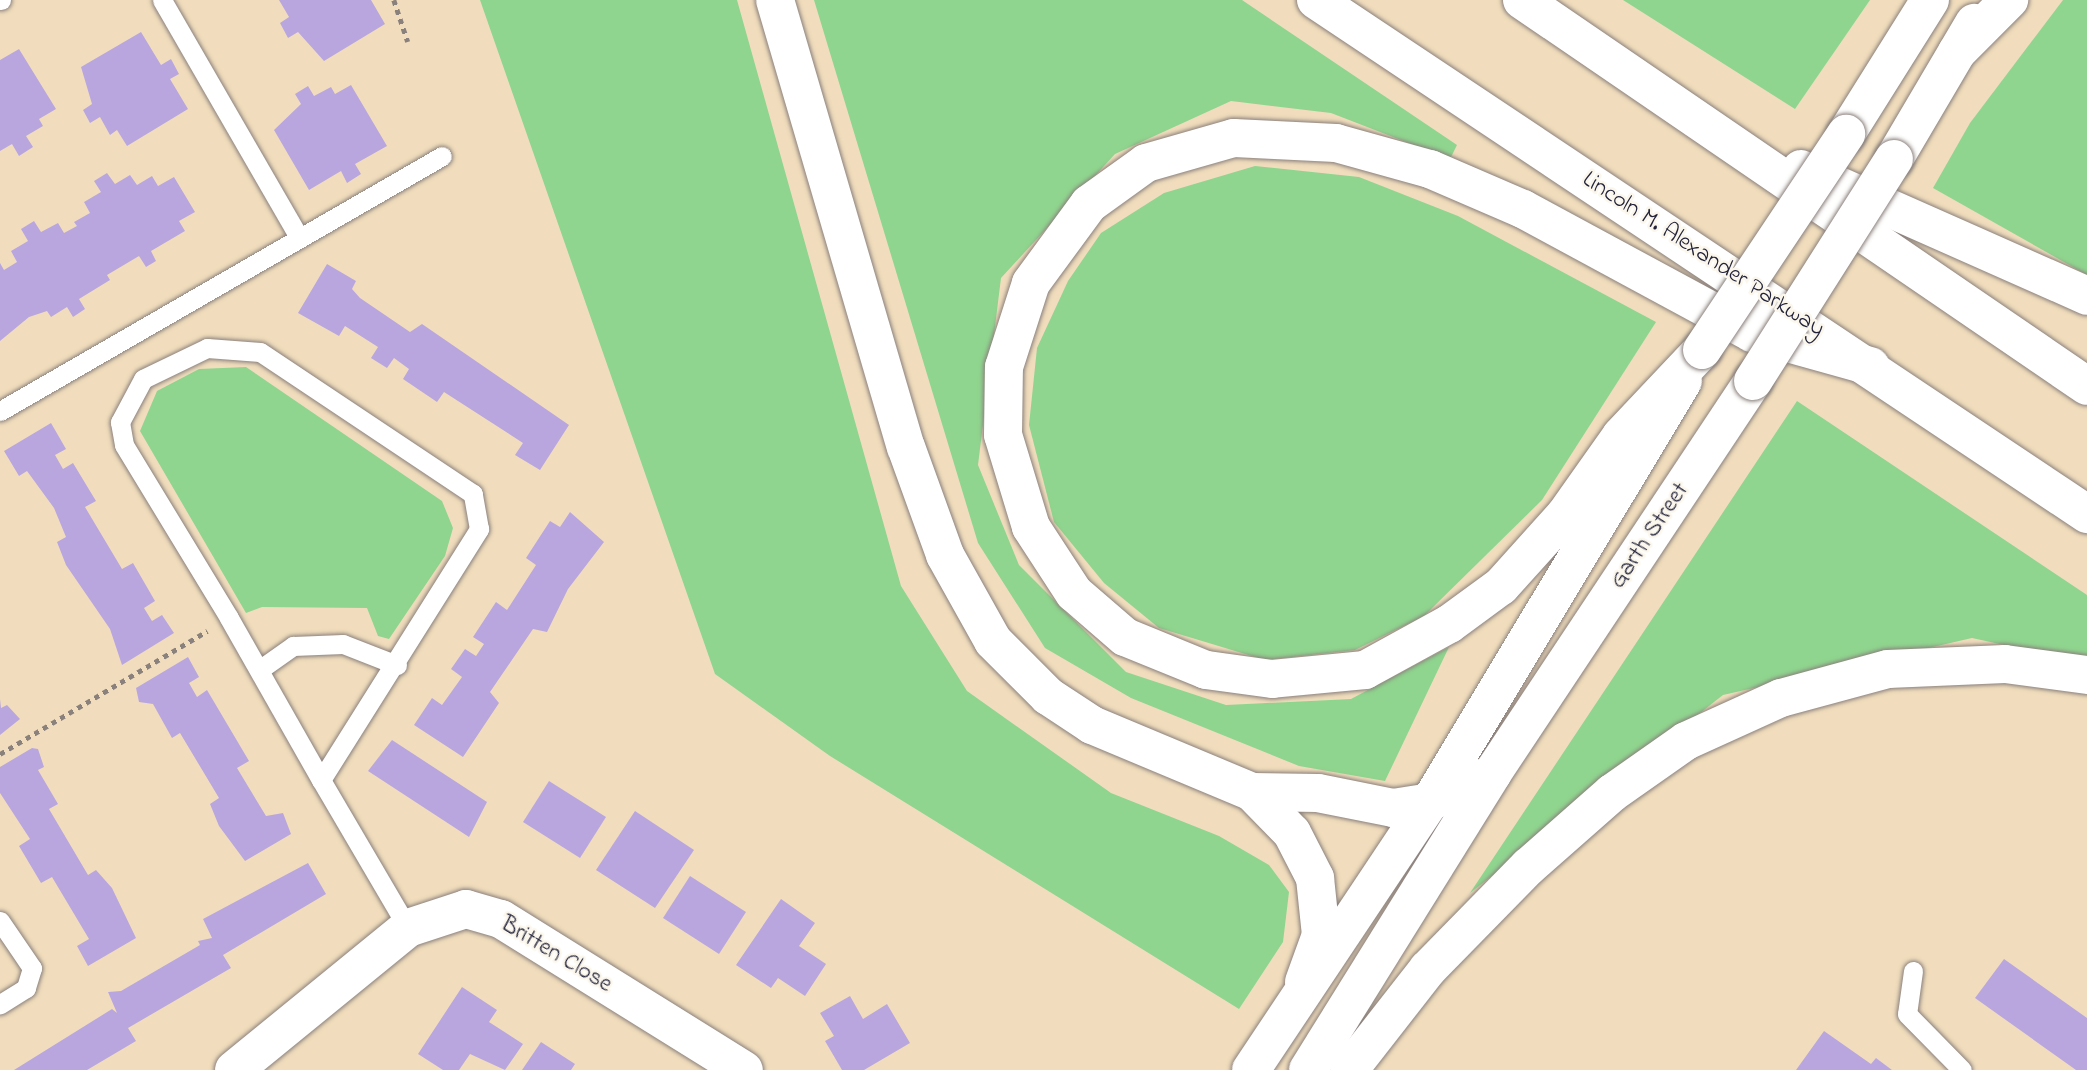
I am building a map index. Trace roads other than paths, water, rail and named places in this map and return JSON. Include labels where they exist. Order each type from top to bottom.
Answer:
[{"type":"main road","points":[[775,0],[906,447],[945,555],[993,641],[1048,696],[1092,724],[1252,792],[1318,793],[1393,808],[1430,802],[1492,774]]},
{"type":"main road","name":"Lincoln M. Alexander Parkway","points":[[1316,0],[1870,366],[2087,513]]},
{"type":"main road","points":[[1522,0],[1732,140],[2087,386]]},
{"type":"main road","name":"Garth Street","points":[[1251,1070],[1304,982],[1430,802],[1702,351],[1846,134],[1930,0]]},
{"type":"main road","name":"Garth Street","points":[[1308,1070],[1492,774],[1754,381],[1894,159],[1988,0]]},
{"type":"main road","points":[[1957,52],[2009,0]]},
{"type":"main road","points":[[1702,351],[1621,436],[1565,515],[1501,586],[1449,624],[1365,670],[1272,679],[1206,670],[1125,637],[1074,593],[1031,527],[1003,435],[1004,367],[1031,283],[1089,204],[1146,163],[1234,138],[1336,143],[1430,169],[1523,209],[1752,333],[1870,366]]},
{"type":"main road","points":[[1732,140],[2087,296]]},
{"type":"main road","points":[[1349,1070],[1428,970],[1528,867],[1612,793],[1686,741],[1781,698],[1888,669],[2005,664],[2087,675]]},
{"type":"main road","points":[[1252,792],[1292,833],[1315,878],[1321,935],[1304,982]]},
{"type":"main road","name":"Britten Close","points":[[234,1070],[408,928],[467,909],[501,919],[744,1070]]},
{"type":"lane","points":[[162,0],[298,236]]},
{"type":"lane","points":[[0,411],[298,236],[442,156]]},
{"type":"lane","points":[[321,780],[397,665],[479,529],[473,494],[260,352],[207,348],[143,379],[120,422],[124,445],[229,618],[321,780],[408,928]]},
{"type":"lane","points":[[259,670],[293,646],[343,644],[397,665]]},
{"type":"lane","points":[[0,1004],[26,988],[32,968],[2,926]]},
{"type":"lane","points":[[1913,971],[1907,1014],[1962,1070]]}]
